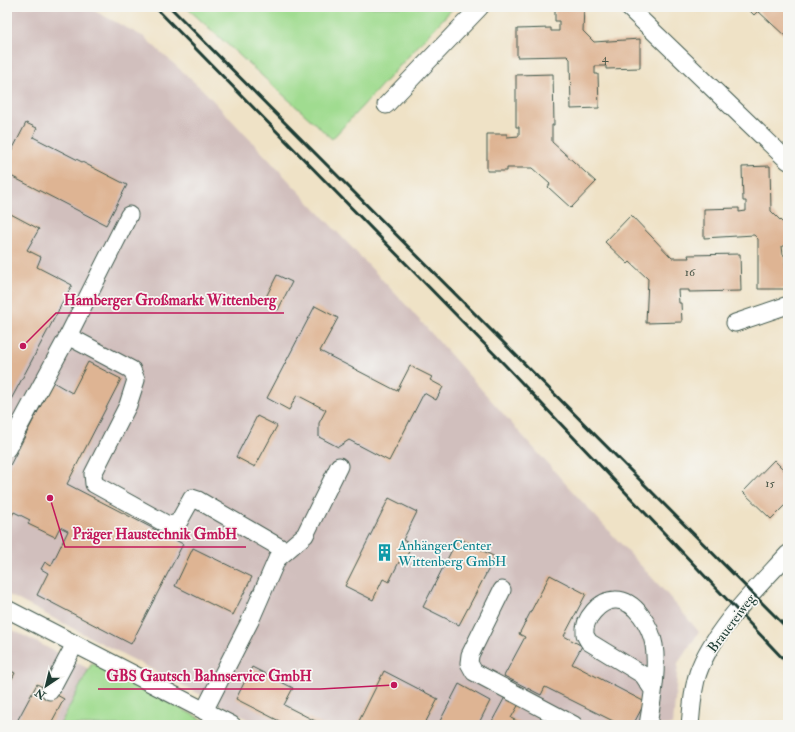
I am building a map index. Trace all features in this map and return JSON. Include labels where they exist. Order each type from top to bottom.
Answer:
[{"type":"street","points":[[386,105],[480,7]]},
{"type":"street","points":[[628,7],[788,161]]},
{"type":"street","points":[[7,449],[68,336],[129,215]]},
{"type":"street","points":[[735,323],[788,304]]},
{"type":"street","points":[[68,336],[132,370],[136,380],[128,405],[93,474],[94,484],[168,525],[178,523],[192,498],[198,500],[286,551]]},
{"type":"street","points":[[204,711],[250,621],[277,559],[304,535],[339,466]]},
{"type":"street","name":"Brauereiweg","points":[[690,725],[694,686],[698,673],[709,650],[728,623],[788,554]]},
{"type":"street","points":[[502,590],[470,654],[469,663],[474,672],[574,725]]},
{"type":"street","points":[[648,725],[656,662],[654,644],[647,626],[639,612],[628,603],[615,600],[605,603],[594,611],[587,622],[585,634],[589,642],[643,675],[652,690]]},
{"type":"street","points":[[7,609],[232,725]]},
{"type":"street","points":[[50,691],[75,644]]},
{"type":"shaded area","points":[[7,7],[87,7],[144,37],[205,92],[406,305],[564,482],[667,594],[699,632],[678,663],[673,725],[259,725],[7,594]]},
{"type":"shaded area","points":[[7,627],[89,669],[60,725],[7,725]]},
{"type":"green space","points":[[186,7],[454,7],[332,139]]},
{"type":"green space","points":[[92,663],[213,725],[60,725]]},
{"type":"building","points":[[555,7],[584,7],[583,31],[594,42],[640,39],[640,68],[606,69],[606,66],[595,66],[595,74],[598,74],[599,108],[571,109],[570,59],[567,56],[517,57],[517,29],[551,28],[551,31],[559,31],[559,21],[555,21]]},
{"type":"building","points":[[746,7],[788,7],[788,33],[785,36],[758,11],[754,15]]},
{"type":"building","points":[[553,74],[554,125],[552,125],[552,142],[596,182],[571,208],[548,187],[550,184],[532,168],[507,168],[507,171],[487,171],[487,134],[507,134],[507,137],[519,136],[519,127],[516,127],[516,75]]},
{"type":"building","points":[[26,123],[37,128],[33,137],[127,185],[106,225],[7,174],[7,160]]},
{"type":"building","points":[[770,166],[771,211],[782,222],[788,222],[788,246],[782,246],[783,255],[785,255],[786,289],[758,289],[758,239],[754,235],[704,238],[704,209],[739,208],[739,212],[746,211],[746,201],[743,201],[742,167]]},
{"type":"building","points":[[7,212],[39,229],[27,250],[41,257],[37,267],[72,285],[7,407]]},
{"type":"building","points":[[631,215],[672,258],[689,258],[688,255],[740,254],[741,291],[689,292],[689,290],[678,290],[679,303],[681,303],[682,322],[646,323],[648,279],[630,262],[628,264],[605,242]]},
{"type":"building","points":[[277,275],[292,282],[278,310],[263,303]]},
{"type":"building","points":[[315,306],[338,318],[320,351],[397,391],[410,366],[432,377],[430,380],[443,387],[436,400],[424,393],[389,461],[349,440],[338,447],[319,437],[319,423],[326,410],[297,395],[289,410],[267,398]]},
{"type":"building","points":[[88,362],[121,379],[67,484],[183,544],[131,644],[37,595],[48,573],[41,569],[45,562],[51,566],[68,531],[60,527],[55,537],[28,524],[30,520],[14,512],[7,524],[7,471],[53,382],[72,393]]},
{"type":"building","points":[[257,416],[277,426],[255,467],[236,457]]},
{"type":"building","points":[[774,460],[788,474],[788,502],[771,519],[743,492]]},
{"type":"building","name":"AnhängerCenter Wittenberg GmbH","points":[[389,498],[417,512],[403,540],[412,545],[403,564],[399,562],[389,582],[383,579],[373,600],[345,586]]},
{"type":"building","points":[[458,538],[495,557],[459,625],[423,607]]},
{"type":"building","points":[[193,548],[252,577],[233,615],[175,586]]},
{"type":"building","points":[[550,575],[586,594],[564,636],[582,646],[572,664],[645,702],[633,725],[621,725],[545,687],[541,695],[504,676],[525,637],[519,634]]},
{"type":"building","points":[[252,667],[293,688],[284,705],[323,725],[287,725],[236,699]]},
{"type":"building","points":[[7,669],[15,673],[7,688]]},
{"type":"building","points":[[384,671],[438,699],[424,725],[357,725]]},
{"type":"building","points":[[37,684],[64,699],[50,725],[15,725]]},
{"type":"building","points":[[459,684],[490,701],[478,725],[438,725]]},
{"type":"building","points":[[505,697],[519,704],[511,718],[524,725],[490,725]]},
{"type":"railway","points":[[155,7],[505,365],[788,664]]},
{"type":"railway","points":[[170,7],[788,629]]},
{"type":"place","name":"Hamberger Großmarkt Wittenberg","points":[[23,346]]},
{"type":"place","name":"Präger Haustechnik GmbH","points":[[50,498]]},
{"type":"place","name":"AnhängerCenter Wittenberg GmbH","points":[[385,553]]},
{"type":"place","name":"GBS Gautsch Bahnservice GmbH","points":[[394,685]]}]
